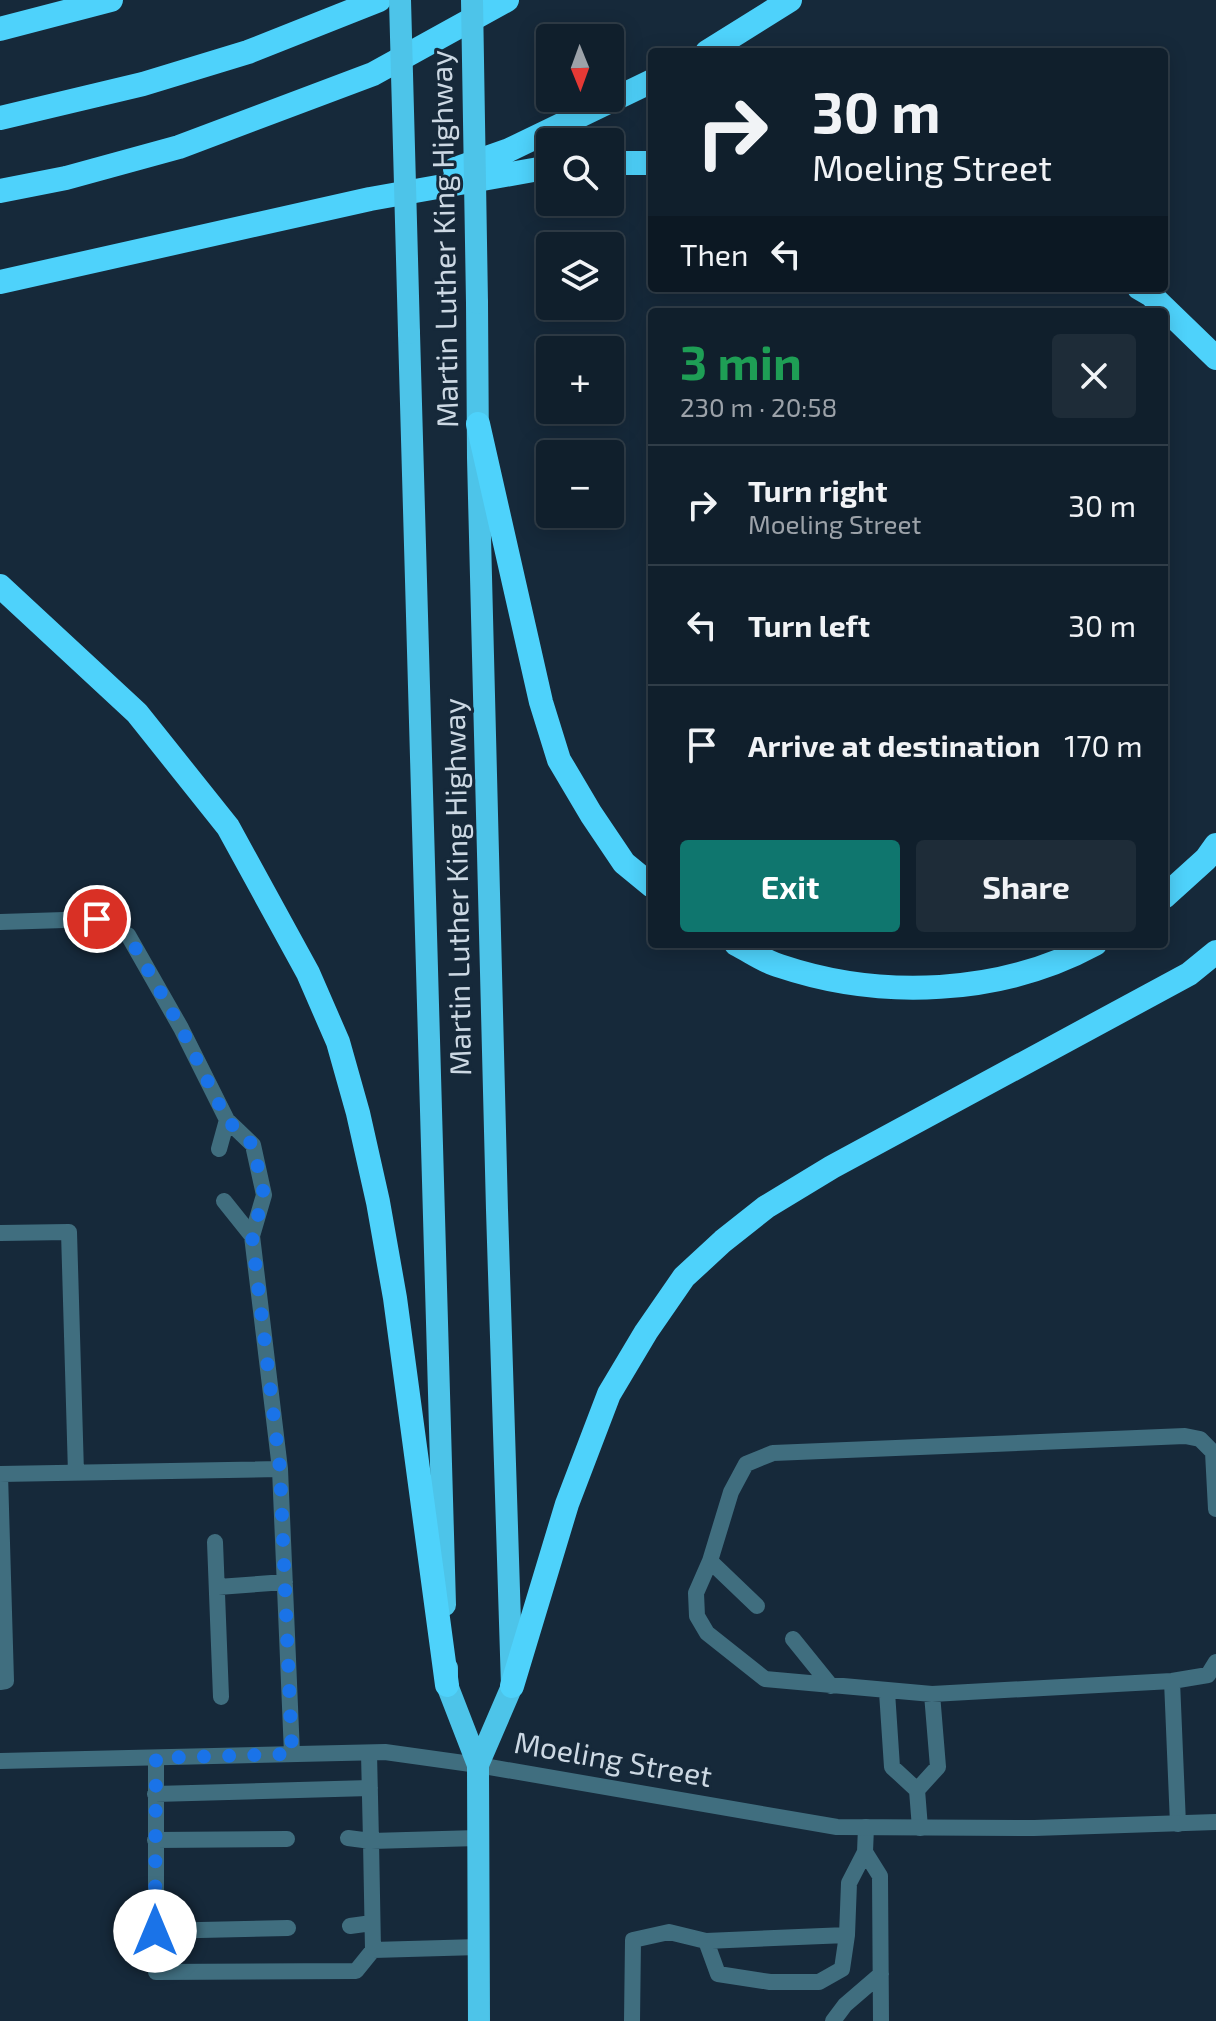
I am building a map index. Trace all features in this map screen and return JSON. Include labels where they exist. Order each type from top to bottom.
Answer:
[{"type":"highway","points":[[0,29],[111,0]]},
{"type":"highway","points":[[0,118],[143,84],[248,52],[379,0]]},
{"type":"highway","name":"Martin Luther King Highway","points":[[400,0],[447,1685],[478,1765],[479,2021]]},
{"type":"highway","name":"Martin Luther King Highway","points":[[472,0],[478,424],[512,1686],[478,1765]]},
{"type":"highway","points":[[0,191],[66,178],[179,147],[373,74],[507,0]]},
{"type":"highway","points":[[713,48],[790,0]]},
{"type":"highway","points":[[370,199],[509,150],[648,83]]},
{"type":"highway","points":[[624,163],[648,163]]},
{"type":"highway","points":[[0,282],[370,199],[536,169]]},
{"type":"highway","points":[[1144,292],[1164,308]]},
{"type":"highway","points":[[1168,311],[1216,358]]},
{"type":"highway","points":[[478,424],[541,702],[559,760],[624,863],[648,883]]},
{"type":"highway","points":[[0,586],[137,713],[228,827],[308,973],[338,1042],[378,1202],[395,1298],[447,1685]]},
{"type":"highway","points":[[1168,893],[1206,859],[1216,845]]},
{"type":"highway","points":[[744,948],[778,966],[834,979],[885,986],[953,986],[999,979],[1045,967],[1086,948]]},
{"type":"highway","points":[[512,1686],[567,1504],[609,1394],[684,1277],[766,1207],[1189,974],[1216,952]]},
{"type":"street","points":[[0,922],[97,919],[128,935],[181,1028],[227,1120],[253,1145],[264,1195],[252,1236],[280,1469],[292,1754]]},
{"type":"street","points":[[219,1149],[227,1120]]},
{"type":"street","points":[[224,1201],[252,1236]]},
{"type":"street","points":[[0,1233],[69,1232],[76,1473]]},
{"type":"street","points":[[1216,1509],[1213,1452],[1200,1439],[1185,1436],[773,1453],[746,1464],[731,1492],[710,1561],[696,1593],[697,1616],[707,1633],[765,1679],[932,1694],[1172,1681],[1208,1675],[1216,1662]]},
{"type":"street","points":[[0,1682],[6,1681],[0,1474],[280,1469]]},
{"type":"street","points":[[215,1542],[221,1697]]},
{"type":"street","points":[[710,1561],[757,1606]]},
{"type":"street","points":[[218,1587],[285,1582]]},
{"type":"street","points":[[793,1639],[831,1686]]},
{"type":"street","points":[[1172,1681],[1178,1824]]},
{"type":"street","points":[[887,1692],[892,1767],[917,1790],[920,1828]]},
{"type":"street","points":[[917,1790],[938,1767],[932,1694]]},
{"type":"street","name":"Moeling Street","points":[[0,1761],[385,1752],[837,1827],[1034,1828],[1216,1822]]},
{"type":"street","points":[[156,1758],[156,1972],[356,1971],[373,1950],[369,1753]]},
{"type":"street","points":[[155,1794],[370,1788]]},
{"type":"street","points":[[706,1941],[718,1974],[770,1982],[819,1982],[842,1969],[849,1883],[865,1852],[866,1827]]},
{"type":"street","points":[[348,1838],[371,1841],[478,1838]]},
{"type":"street","points":[[155,1840],[287,1839]]},
{"type":"street","points":[[865,1852],[880,1876],[881,2021]]},
{"type":"street","points":[[350,1926],[372,1923]]},
{"type":"street","points":[[155,1931],[288,1928]]},
{"type":"street","points":[[632,2021],[633,1940],[669,1932],[706,1941],[847,1935]]},
{"type":"street","points":[[373,1950],[479,1947]]},
{"type":"street","points":[[833,2021],[845,2005],[881,1974]]},
{"type":"route","points":[[97,919],[128,935],[181,1028],[227,1120],[253,1145],[264,1195],[252,1236],[280,1469],[292,1754],[156,1758],[155,1931]]}]
